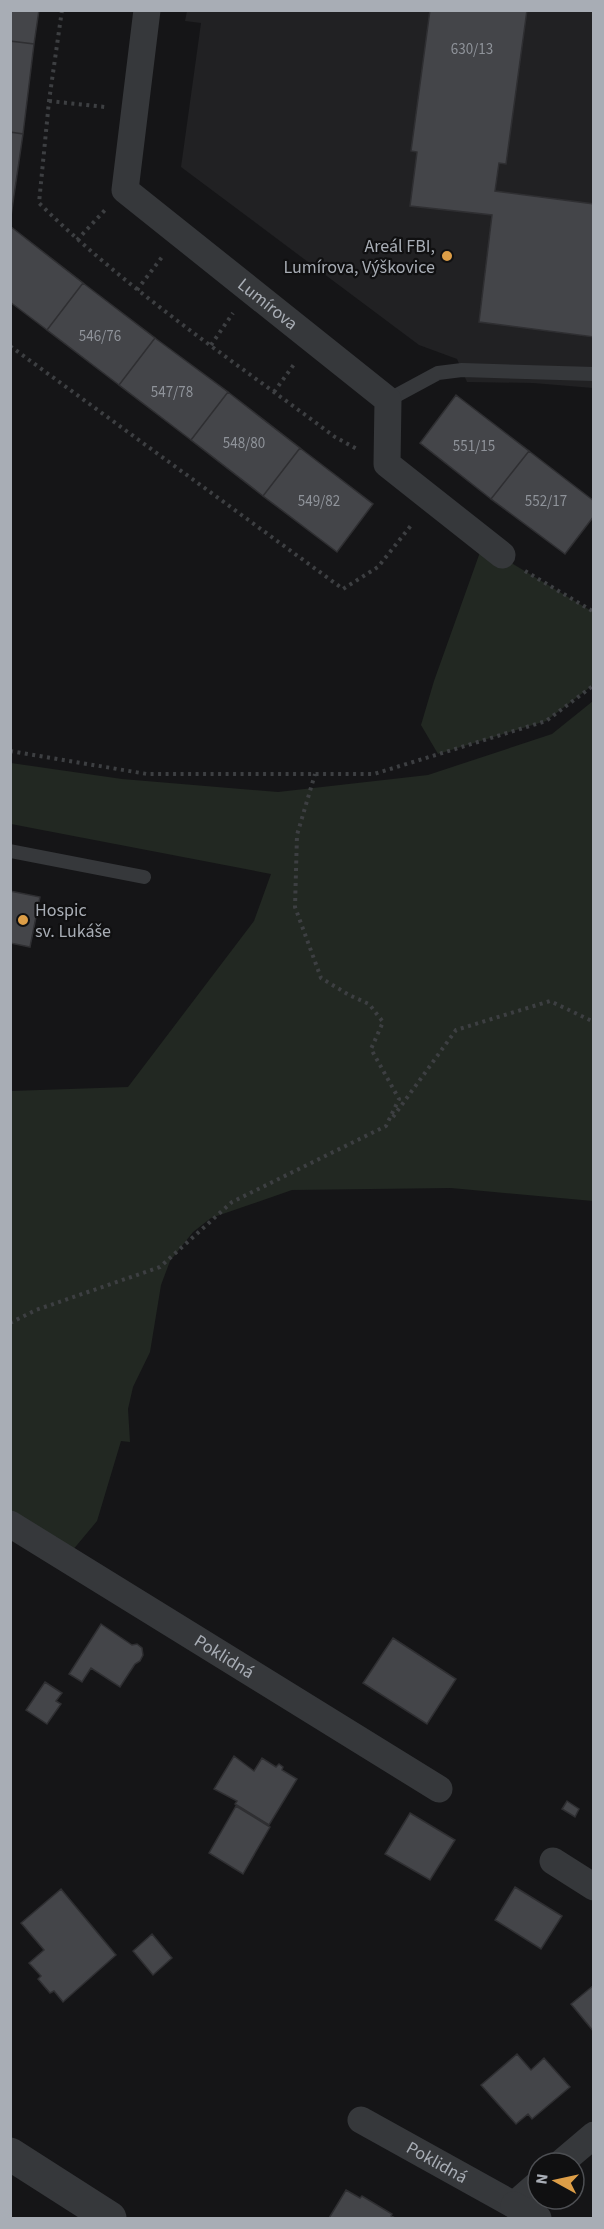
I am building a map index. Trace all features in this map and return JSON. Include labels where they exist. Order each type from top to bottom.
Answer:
[{"type":"street","points":[[125,190],[147,10]]},
{"type":"street","name":"Lumírova","points":[[125,190],[388,400]]},
{"type":"street","points":[[388,400],[387,464],[512,562]]},
{"type":"street","name":"Poklidná","points":[[10,1524],[438,1790]]},
{"type":"street","points":[[553,1861],[594,1887]]},
{"type":"street","name":"Poklidná","points":[[361,2120],[538,2218]]},
{"type":"street","points":[[575,2151],[594,2134]]},
{"type":"street","points":[[10,2154],[110,2218]]},
{"type":"street","points":[[514,2205],[526,2194]]},
{"type":"lane","points":[[388,400],[438,373],[472,370],[594,374]]},
{"type":"lane","points":[[10,851],[144,877]]},
{"type":"path","points":[[62,10],[39,203],[77,240],[137,290],[335,437],[387,464]]},
{"type":"path","points":[[50,101],[135,111]]},
{"type":"path","points":[[77,240],[125,190]]},
{"type":"path","points":[[137,290],[180,234]]},
{"type":"path","points":[[211,345],[249,289]]},
{"type":"path","points":[[10,346],[343,589],[378,567],[432,499]]},
{"type":"path","points":[[512,562],[594,612]]},
{"type":"path","points":[[10,751],[147,774],[374,774],[546,721],[594,685]]},
{"type":"path","points":[[315,774],[297,835],[296,907],[321,978],[369,1004],[383,1022],[371,1049],[399,1099],[386,1126]]},
{"type":"path","points":[[10,1323],[36,1310],[160,1267],[232,1202],[386,1126],[456,1030],[550,1001],[594,1022]]},
{"type":"shaded area","name":"Areál FBI, Lumírova, Výškovice","points":[[187,11],[593,11],[593,388],[533,383],[467,382],[457,359],[419,345],[181,167],[201,23],[185,21]]},
{"type":"shaded area","points":[[484,541],[513,564],[593,612],[593,685],[546,721],[438,754],[421,725],[434,681]]},
{"type":"shaded area","points":[[593,701],[593,1201],[451,1188],[292,1190],[211,1218],[193,1232],[170,1261],[161,1285],[150,1352],[133,1387],[128,1409],[130,1442],[121,1441],[97,1521],[67,1557],[11,1523],[11,1091],[128,1087],[254,921],[271,874],[11,824],[11,763],[122,779],[278,792],[428,775],[552,734]]},
{"type":"building","points":[[10,10],[39,10],[34,44],[10,41]]},
{"type":"building","points":[[430,10],[527,10],[506,164],[499,163],[495,191],[594,204],[594,337],[479,322],[492,215],[410,206],[417,152],[411,151]]},
{"type":"building","points":[[10,41],[34,44],[23,134],[10,132]]},
{"type":"building","points":[[10,132],[23,134],[10,223]]},
{"type":"building","points":[[10,226],[83,283],[47,330],[10,302]]},
{"type":"building","points":[[83,283],[155,338],[119,385],[47,330]]},
{"type":"building","points":[[155,338],[228,392],[191,440],[119,385]]},
{"type":"building","points":[[228,392],[300,448],[263,496],[191,440]]},
{"type":"building","points":[[456,395],[529,451],[491,499],[420,443]]},
{"type":"building","points":[[300,448],[373,504],[337,552],[263,496]]},
{"type":"building","points":[[529,451],[594,501],[594,516],[565,554],[491,499]]},
{"type":"building","name":"Hospic sv. Lukáše","points":[[10,891],[40,897],[30,947],[10,943]]},
{"type":"building","points":[[101,1624],[132,1645],[137,1644],[142,1648],[143,1655],[140,1661],[135,1664],[120,1687],[91,1668],[82,1682],[69,1674]]},
{"type":"building","points":[[393,1638],[456,1679],[427,1724],[363,1683]]},
{"type":"building","points":[[45,1682],[62,1693],[56,1701],[61,1704],[47,1724],[26,1710]]},
{"type":"building","points":[[234,1756],[254,1771],[262,1758],[276,1767],[279,1764],[283,1767],[282,1770],[297,1779],[269,1825],[235,1804],[237,1801],[214,1789]]},
{"type":"building","points":[[567,1801],[579,1809],[575,1817],[562,1809]]},
{"type":"building","points":[[236,1806],[270,1827],[243,1874],[209,1853]]},
{"type":"building","points":[[410,1813],[455,1840],[430,1880],[385,1854]]},
{"type":"building","points":[[515,1887],[562,1916],[541,1949],[495,1920]]},
{"type":"building","points":[[61,1889],[116,1955],[63,2002],[54,1991],[50,1993],[38,1979],[41,1976],[29,1963],[44,1950],[21,1923]]},
{"type":"building","points":[[152,1934],[172,1958],[153,1975],[133,1951]]},
{"type":"building","points":[[594,1985],[594,2032],[571,2004]]},
{"type":"building","points":[[517,2054],[531,2070],[544,2058],[570,2087],[532,2119],[528,2114],[516,2124],[481,2085]]},
{"type":"building","points":[[346,2190],[360,2198],[362,2196],[395,2218],[329,2218]]},
{"type":"place","name":"Areál FBI, Lumírova, Výškovice","points":[[447,256]]},
{"type":"place","name":"Hospic sv. Lukáše","points":[[23,920]]}]
